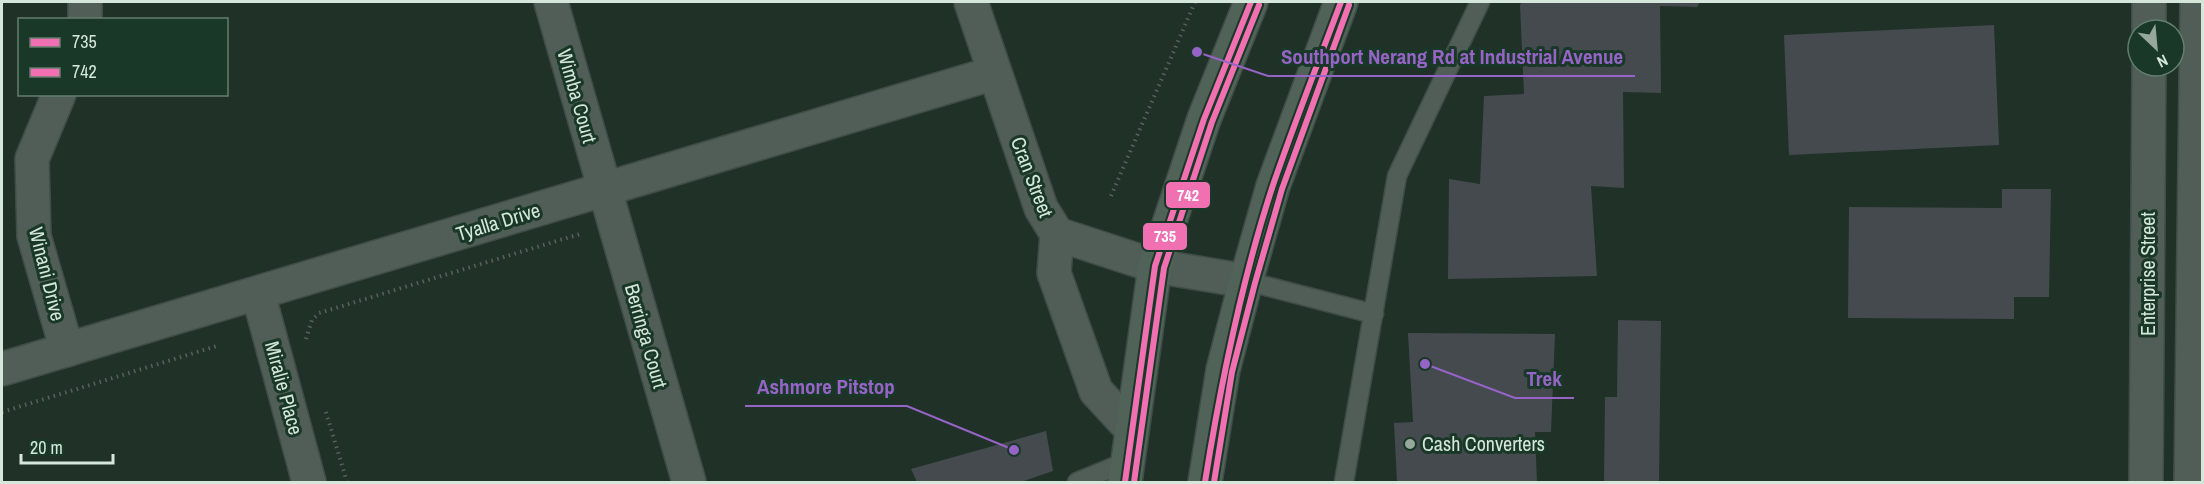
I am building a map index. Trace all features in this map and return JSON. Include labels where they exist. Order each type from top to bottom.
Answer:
[{"type":"main road","points":[[1128,458],[1155,266],[1204,119],[1251,2]]},
{"type":"main road","points":[[1205,483],[1223,370],[1273,186],[1341,2]]},
{"type":"street","points":[[85,18],[86,2]]},
{"type":"street","name":"Wimba Court","points":[[551,2],[604,190]]},
{"type":"street","name":"Cran Street","points":[[971,2],[1041,208],[1057,234],[1155,266],[1246,282]]},
{"type":"street","points":[[2149,2],[2149,18]]},
{"type":"street","points":[[2191,483],[2197,2]]},
{"type":"street","name":"Tyalla Drive","points":[[2,369],[994,74]]},
{"type":"street","name":"Enterprise Street","points":[[2146,483],[2149,78]]},
{"type":"street","name":"Winani Drive","points":[[57,96],[32,159],[34,236],[67,350]]},
{"type":"street","name":"Berringa Court","points":[[604,190],[689,483]]},
{"type":"street","points":[[1057,234],[1054,273],[1096,391],[1128,458]]},
{"type":"street","name":"Miralie Place","points":[[258,293],[309,483]]},
{"type":"lane","points":[[1344,483],[1397,176],[1480,2]]},
{"type":"lane","points":[[1246,282],[1374,314]]},
{"type":"lane","points":[[1077,483],[1128,458]]},
{"type":"path","points":[[1111,196],[1195,2]]},
{"type":"path","points":[[306,346],[306,333],[319,314],[580,234]]},
{"type":"path","points":[[2,412],[220,345]]},
{"type":"path","points":[[323,403],[347,483]]},
{"type":"building","points":[[1522,2],[1700,2],[1697,7],[1660,6],[1661,93],[1623,92],[1624,188],[1591,186],[1597,276],[1448,279],[1449,179],[1480,184],[1484,96],[1524,94],[1520,5]]},
{"type":"building","points":[[1994,25],[1999,145],[1789,155],[1784,35]]},
{"type":"building","points":[[2002,189],[2051,189],[2049,297],[2014,297],[2014,319],[1848,318],[1849,207],[2002,208]]},
{"type":"building","points":[[1618,320],[1661,321],[1659,482],[1604,482],[1605,397],[1617,397]]},
{"type":"building","points":[[1408,333],[1555,334],[1551,432],[1535,432],[1537,482],[1397,482],[1394,423],[1413,422]]},
{"type":"building","points":[[1046,431],[1053,471],[1021,482],[917,482],[911,469]]},
{"type":"transit line","name":"735","points":[[1125,482],[1155,266],[1204,119],[1251,2]]},
{"type":"transit line","name":"735","points":[[1205,482],[1225,370],[1251,258],[1281,162],[1341,2]]},
{"type":"transit line","name":"742","points":[[1134,482],[1164,268],[1212,122],[1259,5]]},
{"type":"transit line","name":"742","points":[[1214,482],[1232,372],[1255,283],[1282,189],[1349,5]]},
{"type":"place","name":"Southport Nerang Rd at Industrial Avenue","points":[[1197,52]]},
{"type":"place","name":"Trek","points":[[1425,364]]},
{"type":"place","name":"Cash Converters","points":[[1410,444]]},
{"type":"place","name":"Ashmore Pitstop","points":[[1014,450]]}]
